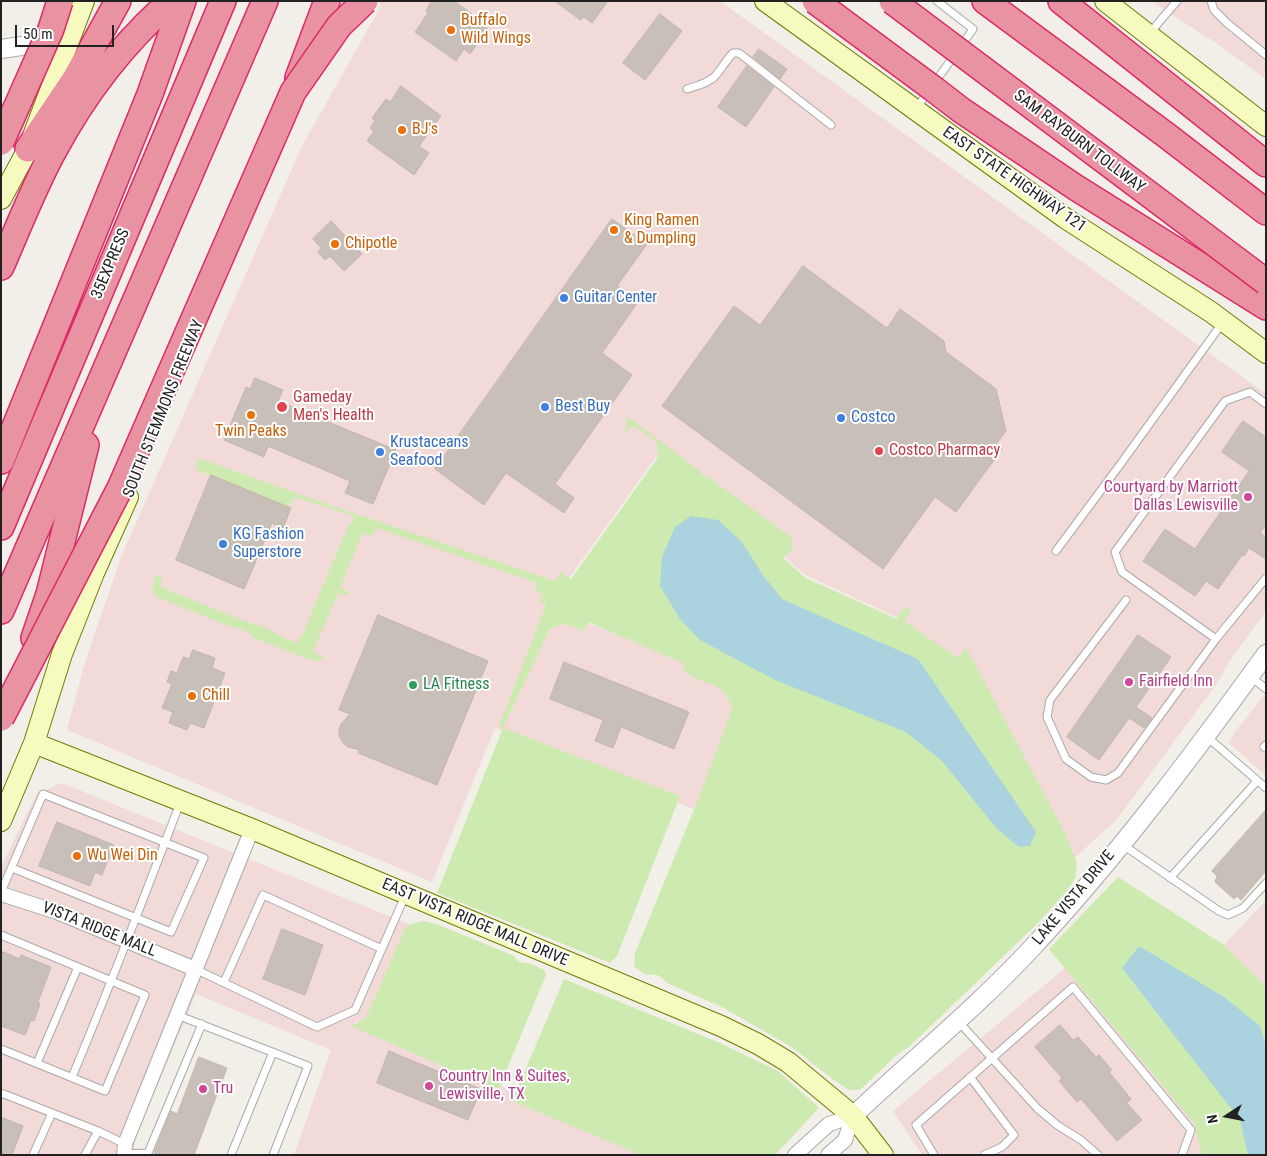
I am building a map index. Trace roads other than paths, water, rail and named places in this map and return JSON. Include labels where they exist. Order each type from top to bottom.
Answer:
[{"type":"highway","points":[[1,142],[51,29],[60,1]]},
{"type":"highway","points":[[28,149],[75,79],[118,1]]},
{"type":"highway","points":[[1,267],[37,183],[74,117],[117,57],[171,1]]},
{"type":"highway","points":[[1,461],[150,94],[183,1]]},
{"type":"highway","name":"35EXPRESS","points":[[1,527],[223,1]]},
{"type":"highway","points":[[1,611],[265,1]]},
{"type":"highway","points":[[1,718],[120,488],[293,92],[327,1]]},
{"type":"highway","points":[[293,92],[339,26],[365,1]]},
{"type":"highway","points":[[815,1],[961,110],[1075,187],[1266,307]]},
{"type":"highway","name":"SAM RAYBURN TOLLWAY","points":[[892,1],[1266,282]]},
{"type":"highway","points":[[985,1],[1166,135],[1266,212]]},
{"type":"highway","points":[[1008,1],[1166,135]]},
{"type":"highway","points":[[1061,1],[1266,164]]},
{"type":"highway","points":[[1,730],[49,594],[104,375]]},
{"type":"main road","points":[[1,199],[28,149],[84,1]]},
{"type":"main road","name":"SOUTH STEMMONS FREEWAY","points":[[1,821],[34,743],[62,654],[94,573],[145,458],[304,65],[337,1]]},
{"type":"main road","name":"EAST STATE HIGHWAY 121","points":[[765,1],[1065,218],[1219,318],[1266,353]]},
{"type":"main road","points":[[1105,1],[1266,126]]},
{"type":"main road","points":[[1219,318],[1266,343]]},
{"type":"main road","name":"EAST VISTA RIDGE MALL DRIVE","points":[[34,743],[252,829],[674,1006],[758,1044],[788,1062],[852,1116],[883,1155]]},
{"type":"street","points":[[1,49],[70,39]]},
{"type":"street","name":"LAKE VISTA DRIVE","points":[[795,1155],[829,1124],[852,1116],[958,1021],[1029,951],[1084,890],[1121,844],[1206,736],[1266,654]]},
{"type":"street","points":[[124,1151],[252,829]]},
{"type":"street","name":"VISTA RIDGE MALL","points":[[1,893],[57,912],[196,969]]},
{"type":"street","points":[[828,1155],[845,1140],[852,1116]]},
{"type":"lane","points":[[916,110],[972,29],[938,1]]},
{"type":"lane","points":[[1149,34],[1174,2],[1177,1]]},
{"type":"lane","points":[[1211,1],[1214,10],[1266,56]]},
{"type":"lane","points":[[687,89],[707,82],[724,62],[733,54],[739,53],[831,124]]},
{"type":"lane","points":[[1056,551],[1122,462],[1219,318]]},
{"type":"lane","points":[[1216,639],[1122,572],[1115,552],[1225,401],[1250,392],[1266,404]]},
{"type":"lane","points":[[1126,600],[1050,700],[1047,717],[1066,759],[1091,777],[1106,780],[1118,773],[1216,639],[1266,578]]},
{"type":"lane","points":[[1250,676],[1266,689]]},
{"type":"lane","points":[[1206,736],[1266,788]]},
{"type":"lane","points":[[1170,878],[1257,781]]},
{"type":"lane","points":[[1,893],[44,794],[204,858],[171,932],[12,868]]},
{"type":"lane","points":[[72,1077],[112,981],[126,940],[181,801]]},
{"type":"lane","points":[[1121,844],[1228,915],[1243,908],[1266,883]]},
{"type":"lane","points":[[224,982],[264,894],[382,950]]},
{"type":"lane","points":[[196,969],[317,1027],[355,1010],[406,894]]},
{"type":"lane","points":[[1,935],[145,995],[105,1091],[1,1049]]},
{"type":"lane","points":[[37,1063],[78,967]]},
{"type":"lane","points":[[934,1155],[916,1125],[1073,987],[1191,1130],[1182,1154]]},
{"type":"lane","points":[[177,1015],[308,1066],[273,1155]]},
{"type":"lane","points":[[958,1021],[1037,1108],[1057,1125],[1081,1140],[1098,1155]]},
{"type":"lane","points":[[1,1092],[98,1131],[124,1151],[148,1153],[202,1024]]},
{"type":"lane","points":[[231,1155],[273,1052]]},
{"type":"lane","points":[[970,1077],[1014,1135],[1002,1147],[984,1155]]},
{"type":"lane","points":[[34,1155],[52,1112]]},
{"type":"lane","points":[[86,1155],[98,1131]]},
{"type":"water","points":[[691,516],[718,520],[742,542],[762,574],[782,599],[918,659],[1036,832],[1030,846],[1019,847],[997,829],[942,761],[906,732],[775,680],[700,640],[680,619],[660,586],[662,557],[675,527]]},
{"type":"water","points":[[1139,946],[1224,997],[1260,1026],[1266,1046],[1266,1155],[1248,1155],[1240,1120],[1122,968]]},
{"type":"place","name":"Buffalo Wild Wings","points":[[451,30]]},
{"type":"place","name":"BJ's","points":[[402,130]]},
{"type":"place","name":"King Ramen & Dumpling","points":[[614,230]]},
{"type":"place","name":"Chipotle","points":[[335,244]]},
{"type":"place","name":"Guitar Center","points":[[564,298]]},
{"type":"place","name":"Gameday Men's Health","points":[[282,407]]},
{"type":"place","name":"Best Buy","points":[[545,407]]},
{"type":"place","name":"Twin Peaks","points":[[251,415]]},
{"type":"place","name":"Costco","points":[[841,418]]},
{"type":"place","name":"Costco Pharmacy","points":[[879,451]]},
{"type":"place","name":"Krustaceans Seafood","points":[[380,452]]},
{"type":"place","name":"Courtyard by Marriott Dallas Lewisville","points":[[1248,497]]},
{"type":"place","name":"KG Fashion Superstore","points":[[223,544]]},
{"type":"place","name":"Fairfield Inn","points":[[1129,682]]},
{"type":"place","name":"LA Fitness","points":[[413,685]]},
{"type":"place","name":"Chill","points":[[192,696]]},
{"type":"place","name":"Wu Wei Din","points":[[77,856]]},
{"type":"place","name":"Country Inn & Suites, Lewisville, TX","points":[[429,1086]]},
{"type":"place","name":"Tru","points":[[203,1089]]}]
